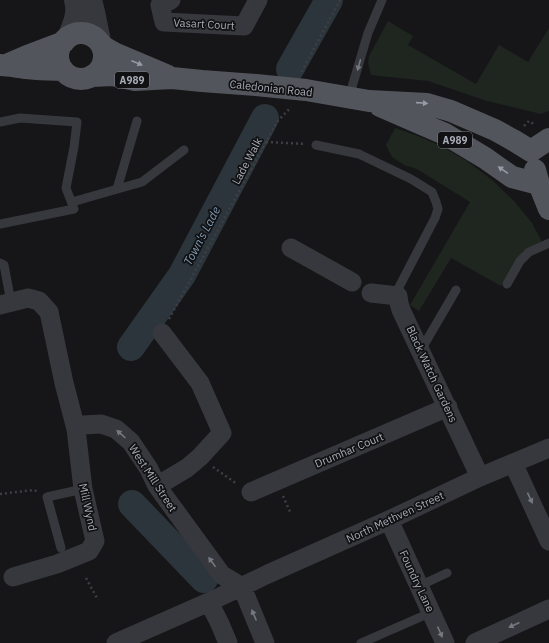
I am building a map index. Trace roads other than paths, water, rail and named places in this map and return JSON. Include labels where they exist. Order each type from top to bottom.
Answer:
[{"type":"main road","points":[[3,65],[66,40],[73,34],[81,33],[89,34],[101,44],[104,53],[100,69],[92,76],[80,79],[73,77],[63,70],[58,57],[59,52],[66,40]]},
{"type":"main road","name":"Caledonian Road","points":[[101,44],[116,54],[172,78]]},
{"type":"main road","points":[[3,65],[63,70]]},
{"type":"main road","name":"Caledonian Road","points":[[92,76],[112,75],[135,80],[172,78],[256,85],[306,90],[359,99],[428,104],[451,111],[495,130],[531,151]]},
{"type":"main road","name":"Caledonian Road","points":[[359,99],[445,134],[485,158],[512,177],[544,181]]},
{"type":"main road","points":[[549,139],[531,151],[544,181],[549,209]]},
{"type":"street","points":[[66,40],[75,20],[77,7],[75,0]]},
{"type":"street","points":[[91,0],[101,44]]},
{"type":"street","name":"Vasart Court","points":[[171,0],[160,5],[164,22],[244,26],[258,0]]},
{"type":"street","points":[[290,248],[352,282]]},
{"type":"street","points":[[371,293],[398,296]]},
{"type":"street","name":"Black Watch Gardens","points":[[398,296],[401,310],[480,477]]},
{"type":"street","points":[[6,303],[28,298],[39,301],[49,312],[64,383],[76,429]]},
{"type":"street","points":[[157,486],[187,468],[200,457],[222,432],[200,383],[162,333]]},
{"type":"street","name":"Drumhar Court","points":[[251,492],[448,407]]},
{"type":"street","name":"West Mill Street","points":[[76,429],[83,425],[101,424],[116,429],[130,442],[149,469],[157,486],[222,575],[242,587]]},
{"type":"street","name":"Mill Wynd","points":[[13,577],[57,564],[89,551],[95,541],[83,489],[76,429]]},
{"type":"street","name":"North Methven Street","points":[[116,643],[389,520],[480,477],[549,448]]},
{"type":"street","points":[[513,463],[549,541]]},
{"type":"street","name":"Foundry Lane","points":[[389,520],[445,643]]},
{"type":"street","points":[[242,587],[265,643]]},
{"type":"street","points":[[209,602],[228,643]]},
{"type":"street","points":[[475,643],[549,609]]},
{"type":"lane","points":[[359,99],[368,33],[382,0]]},
{"type":"lane","points":[[0,122],[20,118],[77,122],[66,188],[74,209],[0,224]]},
{"type":"lane","points":[[117,189],[137,121]]},
{"type":"lane","points":[[316,145],[359,154],[411,179],[432,192],[438,209],[435,218],[399,286],[398,296]]},
{"type":"lane","points":[[72,202],[142,182],[184,150]]},
{"type":"lane","points":[[507,284],[520,261],[529,252],[549,242]]},
{"type":"lane","points":[[2,264],[6,303]]},
{"type":"lane","points":[[421,350],[456,290]]},
{"type":"lane","points":[[61,548],[47,497],[83,489]]},
{"type":"lane","points":[[420,586],[447,573]]},
{"type":"lane","points":[[361,643],[432,612]]},
{"type":"waterway","name":"Town's Lade","points":[[290,69],[329,0]]},
{"type":"waterway","name":"Town's Lade","points":[[131,347],[182,275],[265,118]]},
{"type":"waterway","name":"Town's Lade","points":[[132,504],[204,579]]}]
